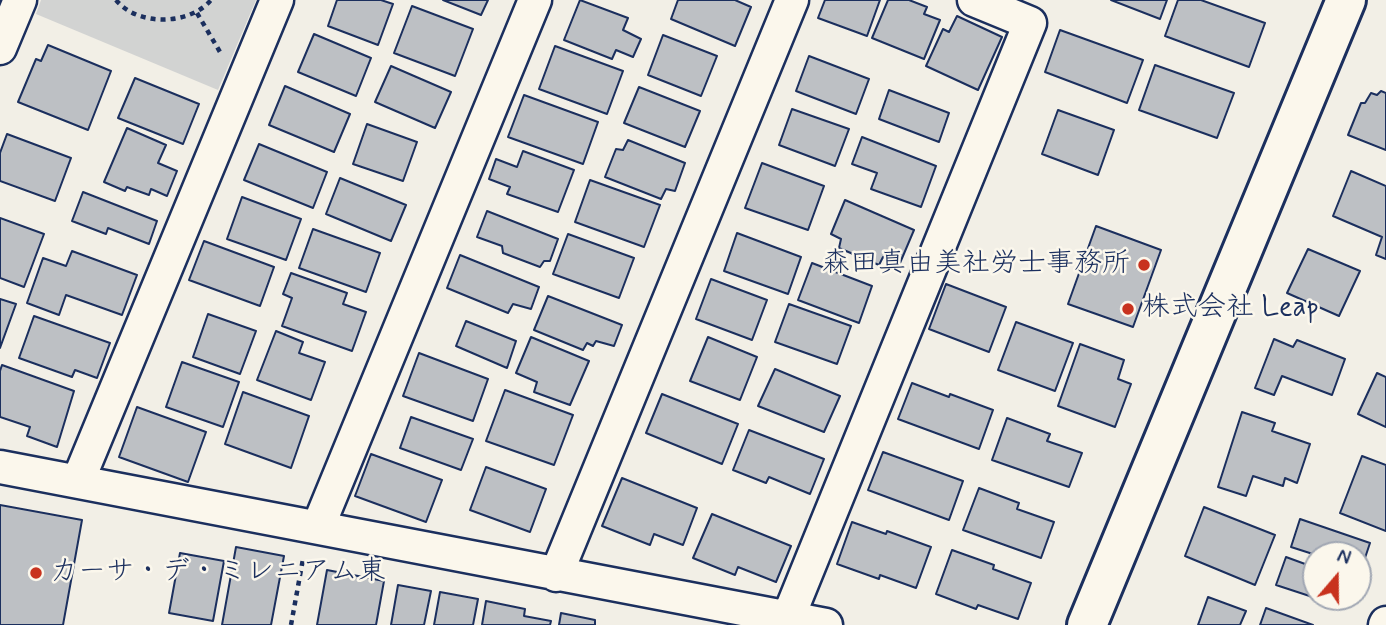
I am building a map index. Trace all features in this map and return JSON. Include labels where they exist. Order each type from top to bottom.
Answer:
[{"type":"street","points":[[0,48],[20,0]]},
{"type":"street","points":[[78,481],[277,0]]},
{"type":"street","points":[[318,527],[535,0]]},
{"type":"street","points":[[555,575],[792,0]]},
{"type":"street","points":[[788,618],[1030,23],[974,0]]},
{"type":"street","points":[[1087,625],[1346,0]]},
{"type":"street","points":[[0,467],[826,625]]},
{"type":"path","points":[[116,0],[118,4],[142,16],[162,20],[197,13],[212,0]]},
{"type":"path","points":[[291,625],[305,545],[318,527]]},
{"type":"shaded area","points":[[41,0],[256,0],[218,90],[36,14]]},
{"type":"building","points":[[337,0],[381,0],[393,4],[378,45],[328,26]]},
{"type":"building","points":[[443,0],[488,0],[481,15]]},
{"type":"building","points":[[580,0],[628,18],[623,30],[641,39],[633,57],[616,50],[612,59],[564,40]]},
{"type":"building","points":[[678,0],[735,0],[751,7],[735,46],[671,19]]},
{"type":"building","points":[[825,0],[880,0],[867,36],[818,18]]},
{"type":"building","points":[[888,0],[909,0],[927,7],[924,14],[940,20],[924,59],[872,38]]},
{"type":"building","points":[[1111,0],[1167,0],[1160,19]]},
{"type":"building","points":[[1178,0],[1201,0],[1265,23],[1249,67],[1165,36]]},
{"type":"building","points":[[412,6],[473,29],[455,76],[394,53]]},
{"type":"building","points":[[957,16],[1002,37],[978,90],[926,66],[943,29],[949,32]]},
{"type":"building","points":[[1060,30],[1143,60],[1127,103],[1045,72]]},
{"type":"building","points":[[314,34],[371,58],[356,96],[298,72]]},
{"type":"building","points":[[663,35],[717,56],[701,96],[648,75]]},
{"type":"building","points":[[48,45],[111,71],[88,130],[18,102],[36,59],[41,61]]},
{"type":"building","points":[[555,46],[623,71],[607,114],[539,89]]},
{"type":"building","points":[[809,56],[869,79],[856,114],[796,91]]},
{"type":"building","points":[[1155,65],[1234,93],[1217,138],[1139,110]]},
{"type":"building","points":[[391,66],[451,92],[435,128],[375,102]]},
{"type":"building","points":[[135,78],[199,104],[183,144],[118,118]]},
{"type":"building","points":[[285,86],[350,114],[334,152],[269,125]]},
{"type":"building","points":[[639,87],[700,111],[685,147],[624,123]]},
{"type":"building","points":[[889,90],[949,113],[939,142],[879,119]]},
{"type":"building","points":[[1381,91],[1386,93],[1386,150],[1348,135],[1361,103],[1365,103],[1371,93],[1377,95]]},
{"type":"building","points":[[524,95],[598,122],[583,164],[508,137]]},
{"type":"building","points":[[792,109],[849,129],[835,166],[779,145]]},
{"type":"building","points":[[1058,110],[1114,130],[1098,175],[1042,154]]},
{"type":"building","points":[[367,124],[417,142],[403,181],[353,164]]},
{"type":"building","points":[[127,128],[166,145],[158,163],[177,171],[167,196],[151,189],[149,195],[127,187],[125,191],[104,182]]},
{"type":"building","points":[[7,134],[71,158],[55,201],[0,181],[0,153]]},
{"type":"building","points":[[862,137],[936,166],[921,207],[871,189],[877,173],[852,164]]},
{"type":"building","points":[[628,140],[685,163],[675,191],[666,189],[661,199],[605,177],[616,149],[623,150]]},
{"type":"building","points":[[259,144],[327,172],[313,208],[244,180]]},
{"type":"building","points":[[523,151],[574,170],[558,212],[507,194],[510,187],[489,179],[496,159],[517,167]]},
{"type":"building","points":[[762,163],[824,186],[808,230],[745,208]]},
{"type":"building","points":[[1351,171],[1386,186],[1386,259],[1376,255],[1382,237],[1333,216]]},
{"type":"building","points":[[340,178],[406,205],[391,241],[326,214]]},
{"type":"building","points":[[590,180],[660,205],[644,247],[575,222]]},
{"type":"building","points":[[83,192],[157,221],[149,244],[108,228],[106,234],[72,221]]},
{"type":"building","points":[[242,197],[301,219],[286,260],[227,239]]},
{"type":"building","points":[[845,200],[914,230],[900,263],[883,257],[879,265],[839,248],[841,239],[831,234]]},
{"type":"building","points":[[487,211],[558,239],[550,261],[544,261],[540,267],[503,253],[502,246],[477,237]]},
{"type":"building","points":[[0,218],[44,234],[24,287],[0,278]]},
{"type":"building","points":[[1096,226],[1161,250],[1133,327],[1068,304]]},
{"type":"building","points":[[313,229],[380,253],[366,292],[299,268]]},
{"type":"building","points":[[737,233],[801,257],[788,294],[724,271]]},
{"type":"building","points":[[568,234],[634,258],[619,298],[553,274]]},
{"type":"building","points":[[204,241],[274,267],[260,306],[189,280]]},
{"type":"building","points":[[1308,249],[1360,271],[1339,316],[1287,293]]},
{"type":"building","points":[[72,251],[137,275],[122,315],[66,295],[59,315],[27,303],[43,258],[66,266]]},
{"type":"building","points":[[460,255],[539,287],[531,309],[513,304],[508,313],[447,288]]},
{"type":"building","points":[[812,263],[872,286],[859,323],[798,300]]},
{"type":"building","points":[[291,273],[347,293],[343,304],[366,312],[352,351],[282,326],[292,298],[283,294]]},
{"type":"building","points":[[711,279],[767,300],[752,340],[696,319]]},
{"type":"building","points":[[946,284],[1006,307],[989,352],[929,329]]},
{"type":"building","points":[[548,296],[622,325],[614,346],[596,341],[593,346],[587,343],[583,350],[534,330]]},
{"type":"building","points":[[0,299],[16,304],[0,348]]},
{"type":"building","points":[[789,304],[851,326],[837,364],[775,342]]},
{"type":"building","points":[[208,314],[256,331],[240,374],[193,357]]},
{"type":"building","points":[[34,316],[110,343],[97,378],[75,370],[72,377],[19,358]]},
{"type":"building","points":[[466,321],[516,341],[507,368],[456,346]]},
{"type":"building","points":[[1016,322],[1073,343],[1055,391],[998,370]]},
{"type":"building","points":[[276,331],[303,342],[299,353],[325,362],[311,400],[257,380]]},
{"type":"building","points":[[531,337],[589,361],[570,405],[534,392],[537,382],[516,373]]},
{"type":"building","points":[[708,337],[757,357],[740,400],[690,381]]},
{"type":"building","points":[[1274,339],[1293,347],[1297,340],[1345,359],[1332,395],[1282,376],[1274,395],[1255,388]]},
{"type":"building","points":[[1080,344],[1124,360],[1118,379],[1131,384],[1115,427],[1058,406]]},
{"type":"building","points":[[419,353],[488,379],[473,421],[403,396]]},
{"type":"building","points":[[182,362],[239,382],[223,427],[166,407]]},
{"type":"building","points":[[2,365],[74,391],[57,447],[27,436],[30,427],[0,417]]},
{"type":"building","points":[[775,369],[840,396],[824,432],[758,406]]},
{"type":"building","points":[[1377,373],[1386,377],[1386,427],[1358,414]]},
{"type":"building","points":[[912,383],[993,410],[979,449],[898,419]]},
{"type":"building","points":[[505,390],[573,415],[554,465],[486,441]]},
{"type":"building","points":[[243,392],[309,416],[291,468],[225,444]]},
{"type":"building","points":[[662,394],[738,424],[722,464],[646,433]]},
{"type":"building","points":[[137,407],[206,432],[188,482],[119,457]]},
{"type":"building","points":[[1242,412],[1275,423],[1272,431],[1310,444],[1297,483],[1285,478],[1283,486],[1253,476],[1246,496],[1218,487]]},
{"type":"building","points":[[411,417],[473,439],[461,470],[400,448]]},
{"type":"building","points":[[1007,418],[1050,434],[1047,441],[1082,453],[1069,487],[992,460]]},
{"type":"building","points":[[749,430],[824,459],[810,494],[769,477],[766,483],[733,470]]},
{"type":"building","points":[[883,452],[963,481],[949,520],[868,490]]},
{"type":"building","points":[[371,454],[442,480],[426,522],[355,496]]},
{"type":"building","points":[[1362,456],[1386,465],[1386,531],[1340,513]]},
{"type":"building","points":[[486,467],[546,489],[530,532],[470,510]]},
{"type":"building","points":[[622,478],[697,508],[683,545],[654,534],[650,545],[602,526]]},
{"type":"building","points":[[979,488],[1019,503],[1017,509],[1054,522],[1041,558],[963,530]]},
{"type":"building","name":"カーサ・デ・ミレニアム東","points":[[0,505],[82,520],[63,625],[0,625]]},
{"type":"building","points":[[1204,507],[1275,535],[1255,585],[1185,556]]},
{"type":"building","points":[[712,514],[791,546],[776,582],[738,567],[735,575],[693,558]]},
{"type":"building","points":[[1300,519],[1364,541],[1302,541],[1302,551],[1291,547]]},
{"type":"building","points":[[852,522],[931,547],[916,588],[880,575],[879,579],[837,564]]},
{"type":"building","points":[[236,547],[284,556],[271,625],[222,625]]},
{"type":"building","points":[[952,550],[994,565],[993,569],[1031,583],[1018,619],[978,605],[976,609],[936,594]]},
{"type":"building","points":[[180,553],[224,561],[213,621],[169,613]]},
{"type":"building","points":[[1286,557],[1302,563],[1302,594],[1276,585]]},
{"type":"building","points":[[327,570],[384,581],[376,625],[317,625]]},
{"type":"building","points":[[398,585],[431,591],[424,625],[391,625]]},
{"type":"building","points":[[440,592],[478,599],[473,625],[434,625]]},
{"type":"building","points":[[1208,597],[1246,611],[1240,625],[1198,625]]},
{"type":"building","points":[[486,601],[525,609],[524,616],[551,621],[550,625],[482,625]]},
{"type":"building","points":[[1266,608],[1313,625],[1260,625]]},
{"type":"building","points":[[561,613],[595,620],[595,625],[559,625]]},
{"type":"place","name":"森田真由美社労士事務所","points":[[1144,265]]},
{"type":"place","name":"株式会社 Leap","points":[[1128,309]]},
{"type":"place","name":"カーサ・デ・ミレニアム東","points":[[36,573]]}]
